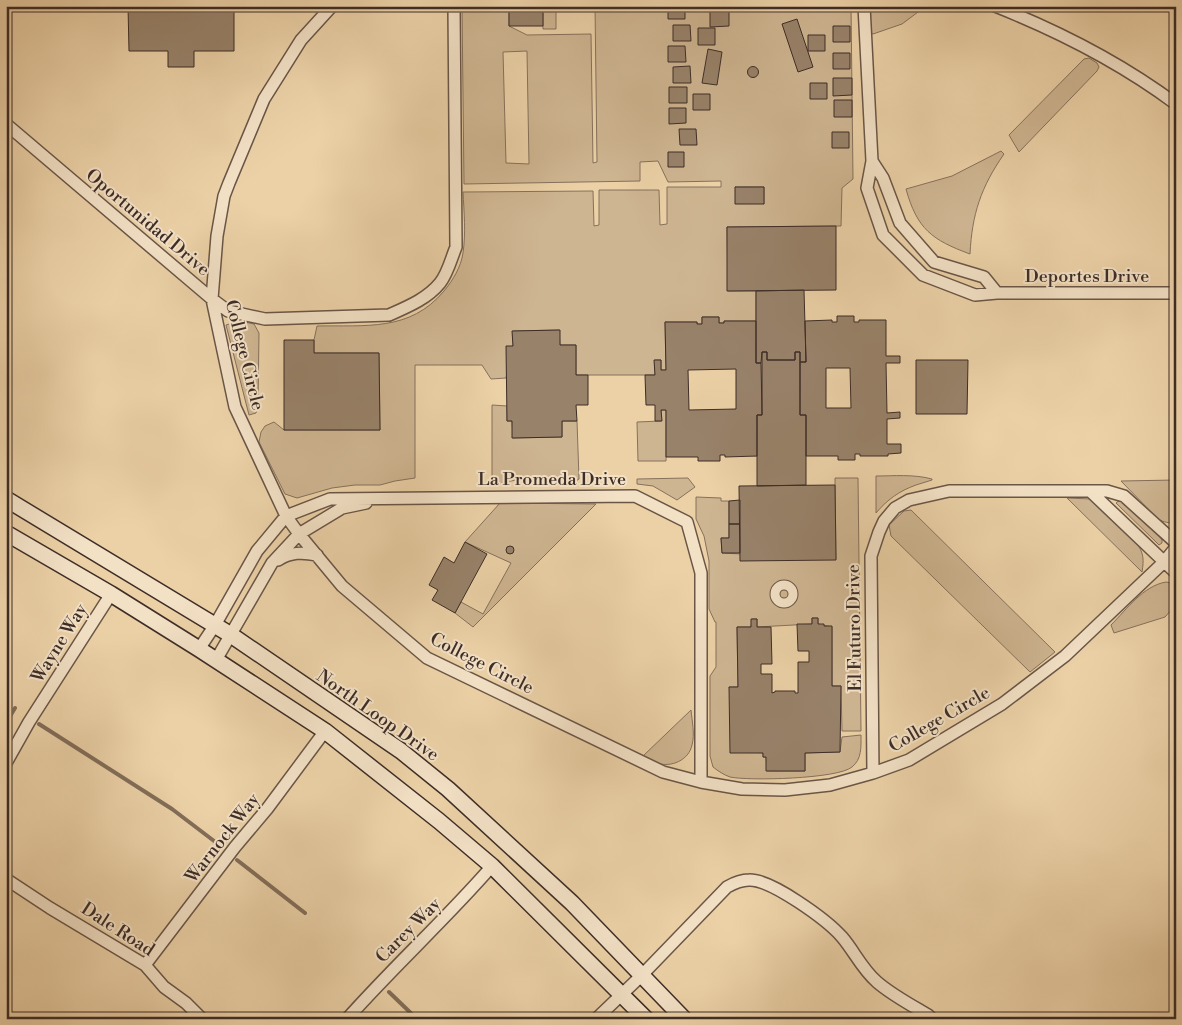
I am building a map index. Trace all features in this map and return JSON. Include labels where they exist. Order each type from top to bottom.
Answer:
[{"type":"main road","name":"North Loop Drive","points":[[6,499],[231,635],[378,735],[448,789],[572,903],[684,1019]]},
{"type":"main road","points":[[6,533],[111,594],[324,731],[439,820],[492,866],[646,1019]]},
{"type":"street","name":"College Circle","points":[[332,6],[301,40],[264,99],[229,183],[224,196],[217,236],[212,299],[236,407],[286,516],[342,586],[427,658],[663,772],[701,782],[742,789],[785,790],[830,785],[873,773],[909,760],[1002,704],[1065,656],[1164,562],[1176,546]]},
{"type":"street","name":"Oportunidad Drive","points":[[6,124],[212,299],[228,310],[265,319],[390,315],[424,297],[439,284],[446,273],[456,247],[454,6]]},
{"type":"street","name":"Deportes Drive","points":[[864,6],[872,160],[867,188],[883,235],[923,275],[975,295],[997,293],[1176,293]]},
{"type":"street","points":[[995,6],[1057,32],[1111,62],[1176,104]]},
{"type":"street","name":"Deportes Drive","points":[[872,160],[883,178],[900,223],[934,262],[984,277],[997,293]]},
{"type":"street","name":"El Futuro Drive","points":[[873,773],[871,556],[878,532],[895,508],[909,500],[949,490],[1107,491],[1124,496],[1176,542]]},
{"type":"street","points":[[1090,491],[1176,573]]},
{"type":"street","name":"La Promeda Drive","points":[[390,497],[635,496],[687,522],[701,573],[701,782]]},
{"type":"street","points":[[199,649],[257,552],[286,516],[330,499],[390,497]]},
{"type":"street","points":[[216,660],[272,563],[299,534],[342,508],[390,497]]},
{"type":"street","points":[[272,563],[287,554],[317,555]]},
{"type":"street","name":"Wayne Way","points":[[6,763],[29,722],[111,594]]},
{"type":"street","name":"Warnock Way","points":[[145,965],[235,846],[267,809],[324,731]]},
{"type":"street","name":"Carey Way","points":[[347,1019],[374,988],[458,905],[492,866]]},
{"type":"street","name":"Dale Road","points":[[6,879],[145,965],[164,986],[186,1003],[202,1019]]},
{"type":"street","points":[[596,1019],[728,888],[742,880],[755,880],[785,894],[825,921],[851,948],[875,981],[890,993],[932,1019]]},
{"type":"shaded area","points":[[462,6],[509,6],[509,26],[527,35],[591,34],[593,163],[597,162],[595,6],[851,6],[853,179],[842,188],[841,226],[727,227],[728,291],[756,291],[756,321],[724,321],[724,323],[719,323],[719,317],[702,317],[702,324],[697,324],[697,322],[665,322],[666,370],[661,370],[661,360],[655,360],[655,375],[576,375],[576,345],[560,345],[559,330],[513,331],[513,346],[506,378],[491,379],[482,365],[415,365],[415,478],[380,485],[355,485],[332,488],[297,498],[285,494],[259,442],[261,432],[265,426],[274,422],[284,430],[380,430],[379,353],[314,353],[317,326],[386,324],[417,314],[431,304],[444,291],[462,258],[465,230],[463,192],[593,191],[594,226],[599,225],[599,190],[659,190],[660,225],[667,224],[667,187],[721,187],[721,181],[668,182],[658,161],[640,162],[640,181],[464,184]],"holes":[[[527,51],[529,164],[506,163],[503,52]],[[735,187],[764,187],[764,204]]]},
{"type":"shaded area","points":[[543,6],[556,6],[556,29],[543,29]]},
{"type":"shaded area","points":[[869,6],[926,6],[902,24],[873,34],[869,32]]},
{"type":"shaded area","points":[[1089,58],[1097,63],[1099,67],[1097,71],[1019,152],[1009,135],[1084,59]]},
{"type":"shaded area","points":[[1001,151],[1004,154],[989,178],[979,201],[973,226],[970,254],[936,238],[915,214],[906,189],[952,176]]},
{"type":"shaded area","points":[[240,321],[254,324],[259,333],[258,404],[256,413],[249,415],[226,325]]},
{"type":"shaded area","points":[[492,405],[507,406],[507,421],[512,421],[513,438],[562,437],[562,421],[577,421],[579,479],[568,483],[542,479],[522,479],[497,485],[497,476],[492,476]]},
{"type":"shaded area","points":[[661,410],[666,410],[666,461],[638,461],[637,422],[661,421]]},
{"type":"shaded area","points":[[876,476],[925,477],[932,480],[910,487],[899,493],[876,513]]},
{"type":"shaded area","points":[[688,478],[695,487],[677,500],[653,486],[637,484],[637,479]]},
{"type":"shaded area","points":[[835,478],[858,478],[861,731],[842,731],[841,686],[832,686],[832,627],[818,624],[818,618],[812,618],[812,624],[757,627],[757,619],[752,619],[751,627],[737,627],[738,687],[729,687],[754,752],[763,753],[763,757],[766,757],[767,771],[805,771],[805,753],[840,752],[842,737],[861,735],[861,748],[858,760],[852,767],[830,774],[773,779],[730,777],[713,767],[710,756],[710,676],[716,667],[716,622],[709,609],[709,561],[704,536],[696,519],[696,497],[721,498],[721,501],[729,501],[729,538],[721,538],[722,553],[836,559]]},
{"type":"shaded area","points":[[1176,480],[1176,522],[1171,523],[1158,519],[1121,481]]},
{"type":"shaded area","points":[[1067,498],[1091,499],[1136,542],[1143,557],[1142,572]]},
{"type":"shaded area","points":[[1121,499],[1160,537],[1162,543],[1159,545],[1116,503]]},
{"type":"shaded area","points":[[500,503],[596,504],[473,627],[455,613],[461,602],[483,614],[511,563],[465,542]]},
{"type":"shaded area","points":[[911,510],[1055,652],[1030,672],[891,536],[889,525],[904,511]]},
{"type":"shaded area","points":[[1166,582],[1176,584],[1176,611],[1173,608],[1165,617],[1114,633],[1111,625],[1136,599],[1150,588]]},
{"type":"shaded area","points":[[691,710],[692,745],[683,759],[673,763],[662,764],[643,756]]},
{"type":"building","points":[[128,6],[234,6],[234,51],[194,51],[194,67],[168,67],[168,51],[129,51]]},
{"type":"building","points":[[509,6],[543,6],[543,26],[509,26]]},
{"type":"building","points":[[668,6],[685,6],[685,19],[668,19]]},
{"type":"building","points":[[833,6],[850,6],[850,8],[833,8]]},
{"type":"building","points":[[710,9],[729,9],[729,26],[710,27]]},
{"type":"building","points":[[797,19],[813,67],[798,72],[782,24]]},
{"type":"building","points":[[673,25],[690,25],[691,41],[673,41]]},
{"type":"building","points":[[833,26],[850,26],[850,42],[833,42]]},
{"type":"building","points":[[698,28],[715,28],[715,45],[698,45]]},
{"type":"building","points":[[808,35],[825,35],[825,51],[808,51]]},
{"type":"building","points":[[668,46],[685,46],[686,62],[668,62]]},
{"type":"building","points":[[708,49],[722,52],[717,85],[702,83]]},
{"type":"building","points":[[833,53],[850,53],[850,69],[833,69]]},
{"type":"building","points":[[690,66],[691,83],[673,83],[673,67]]},
{"type":"building","points":[[753,66],[759,72],[753,78],[747,72]]},
{"type":"building","points":[[833,78],[852,78],[852,95],[833,96]]},
{"type":"building","points":[[810,83],[827,83],[827,99],[810,99]]},
{"type":"building","points":[[669,87],[687,87],[687,103],[669,103]]},
{"type":"building","points":[[693,94],[710,94],[710,110],[693,110]]},
{"type":"building","points":[[834,100],[852,100],[852,117],[834,117]]},
{"type":"building","points":[[669,108],[686,108],[686,123],[669,124]]},
{"type":"building","points":[[679,129],[696,129],[697,145],[680,145]]},
{"type":"building","points":[[832,132],[849,132],[849,148],[832,148]]},
{"type":"building","points":[[668,152],[684,152],[684,167],[668,167]]},
{"type":"building","points":[[735,187],[764,187],[764,204],[735,204]]},
{"type":"building","points":[[836,226],[836,290],[727,291],[727,227]]},
{"type":"building","points":[[804,290],[806,362],[800,362],[800,352],[795,352],[795,360],[767,360],[767,352],[762,352],[761,363],[756,363],[756,291]]},
{"type":"building","points":[[837,316],[854,316],[854,322],[859,322],[859,320],[886,320],[886,356],[900,356],[900,363],[886,363],[887,413],[900,412],[900,418],[887,419],[887,444],[901,444],[901,453],[888,454],[888,456],[860,456],[860,454],[855,454],[855,460],[838,460],[838,456],[806,456],[806,415],[800,415],[800,362],[806,362],[805,321],[832,320],[832,322],[837,322]],"holes":[[[826,368],[850,368],[851,408],[826,408]]]},
{"type":"building","points":[[702,317],[719,317],[719,323],[724,323],[724,321],[756,321],[756,363],[761,363],[762,415],[757,415],[757,456],[725,457],[725,455],[720,455],[720,461],[698,461],[698,457],[666,457],[666,410],[661,410],[662,421],[655,421],[655,405],[646,405],[645,375],[655,375],[654,360],[661,360],[661,370],[666,370],[665,322],[697,322],[697,324],[702,324]],"holes":[[[736,369],[736,409],[689,410],[688,370]]]},
{"type":"building","points":[[560,330],[560,345],[576,345],[576,375],[588,375],[588,405],[576,405],[577,421],[562,421],[562,437],[512,438],[512,421],[507,421],[506,346],[513,346],[512,331]]},
{"type":"building","points":[[284,340],[314,340],[314,353],[379,353],[380,430],[284,430]]},
{"type":"building","points":[[762,352],[767,352],[767,360],[795,360],[795,352],[800,352],[800,415],[806,415],[806,485],[757,486],[757,415],[762,415]]},
{"type":"building","points":[[916,360],[968,360],[967,414],[916,414]]},
{"type":"building","points":[[835,485],[836,560],[740,561],[739,486]]},
{"type":"building","points":[[740,500],[740,524],[729,524],[729,501]]},
{"type":"building","points":[[729,524],[740,524],[740,553],[722,553],[721,538],[729,538]]},
{"type":"building","points":[[465,542],[487,554],[455,613],[432,600],[438,590],[429,585],[444,557],[454,563]]},
{"type":"building","points":[[510,546],[514,550],[510,554],[506,550]]},
{"type":"building","points":[[812,618],[818,618],[818,624],[832,626],[832,686],[841,686],[840,752],[805,753],[805,771],[766,771],[766,757],[763,757],[763,753],[730,753],[729,687],[738,687],[737,627],[751,627],[751,619],[757,619],[757,627],[771,627],[772,664],[761,664],[761,674],[772,674],[772,693],[775,691],[795,691],[795,693],[798,693],[798,662],[809,662],[809,651],[798,651],[797,624],[812,624]]},
{"type":"waterway","points":[[6,723],[15,708]]},
{"type":"waterway","points":[[39,724],[172,809],[218,844]]},
{"type":"waterway","points":[[237,860],[305,913]]},
{"type":"waterway","points":[[389,992],[417,1019]]}]
